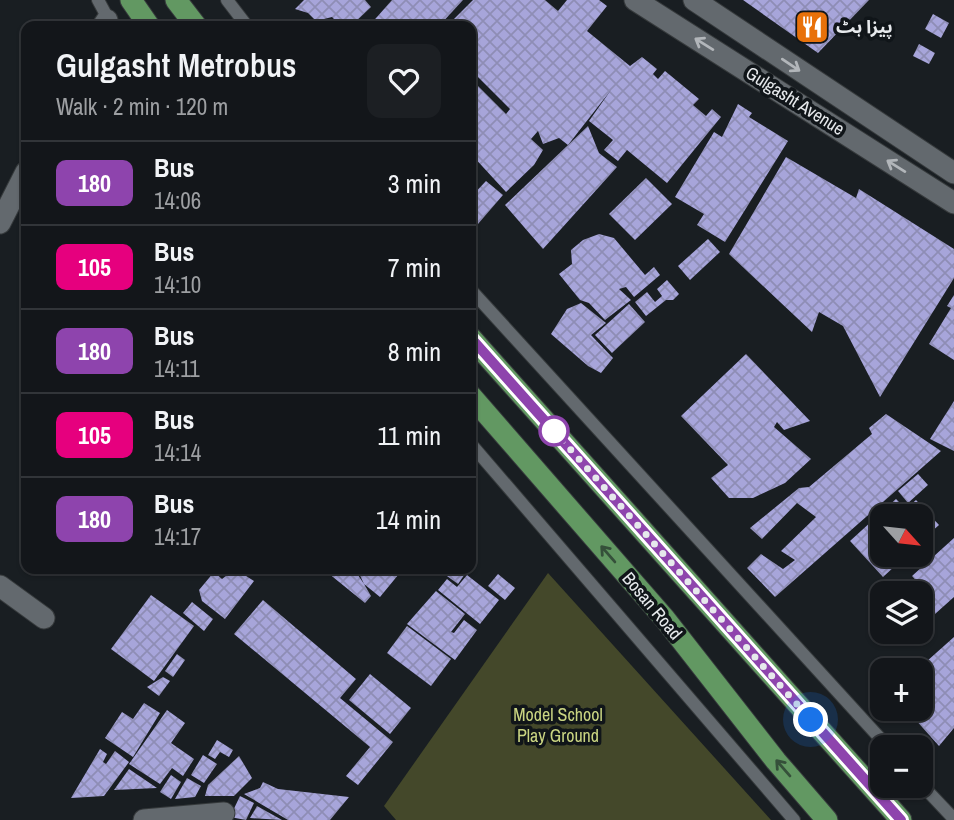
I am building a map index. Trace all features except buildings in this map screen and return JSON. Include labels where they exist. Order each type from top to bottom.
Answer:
[{"type":"main road","points":[[131,0],[146,21]]},
{"type":"main road","points":[[176,0],[193,21]]},
{"type":"main road","points":[[476,344],[901,820]]},
{"type":"main road","name":"Bosan Road","points":[[476,402],[665,619],[776,761],[827,820]]},
{"type":"street","name":"Gulgasht Avenue","points":[[635,0],[954,202]]},
{"type":"street","name":"Gulgasht Avenue","points":[[698,1],[954,173]]},
{"type":"street","points":[[0,223],[21,182]]},
{"type":"street","points":[[0,586],[44,618]]},
{"type":"street","points":[[144,820],[224,813]]},
{"type":"lane","points":[[98,0],[107,21]]},
{"type":"lane","points":[[227,0],[243,21]]},
{"type":"lane","points":[[476,295],[877,735]]},
{"type":"lane","points":[[476,450],[794,820]]},
{"type":"lane","points":[[933,797],[954,819]]},
{"type":"green space","name":"Model School Play Ground","points":[[548,573],[771,820],[396,820],[384,806]]},
{"type":"bus line","name":"180","points":[[476,344],[901,820]]},
{"type":"place","name":"پیزا ہٹ","points":[[812,27]]},
{"type":"route","points":[[554,431],[811,720]]}]
